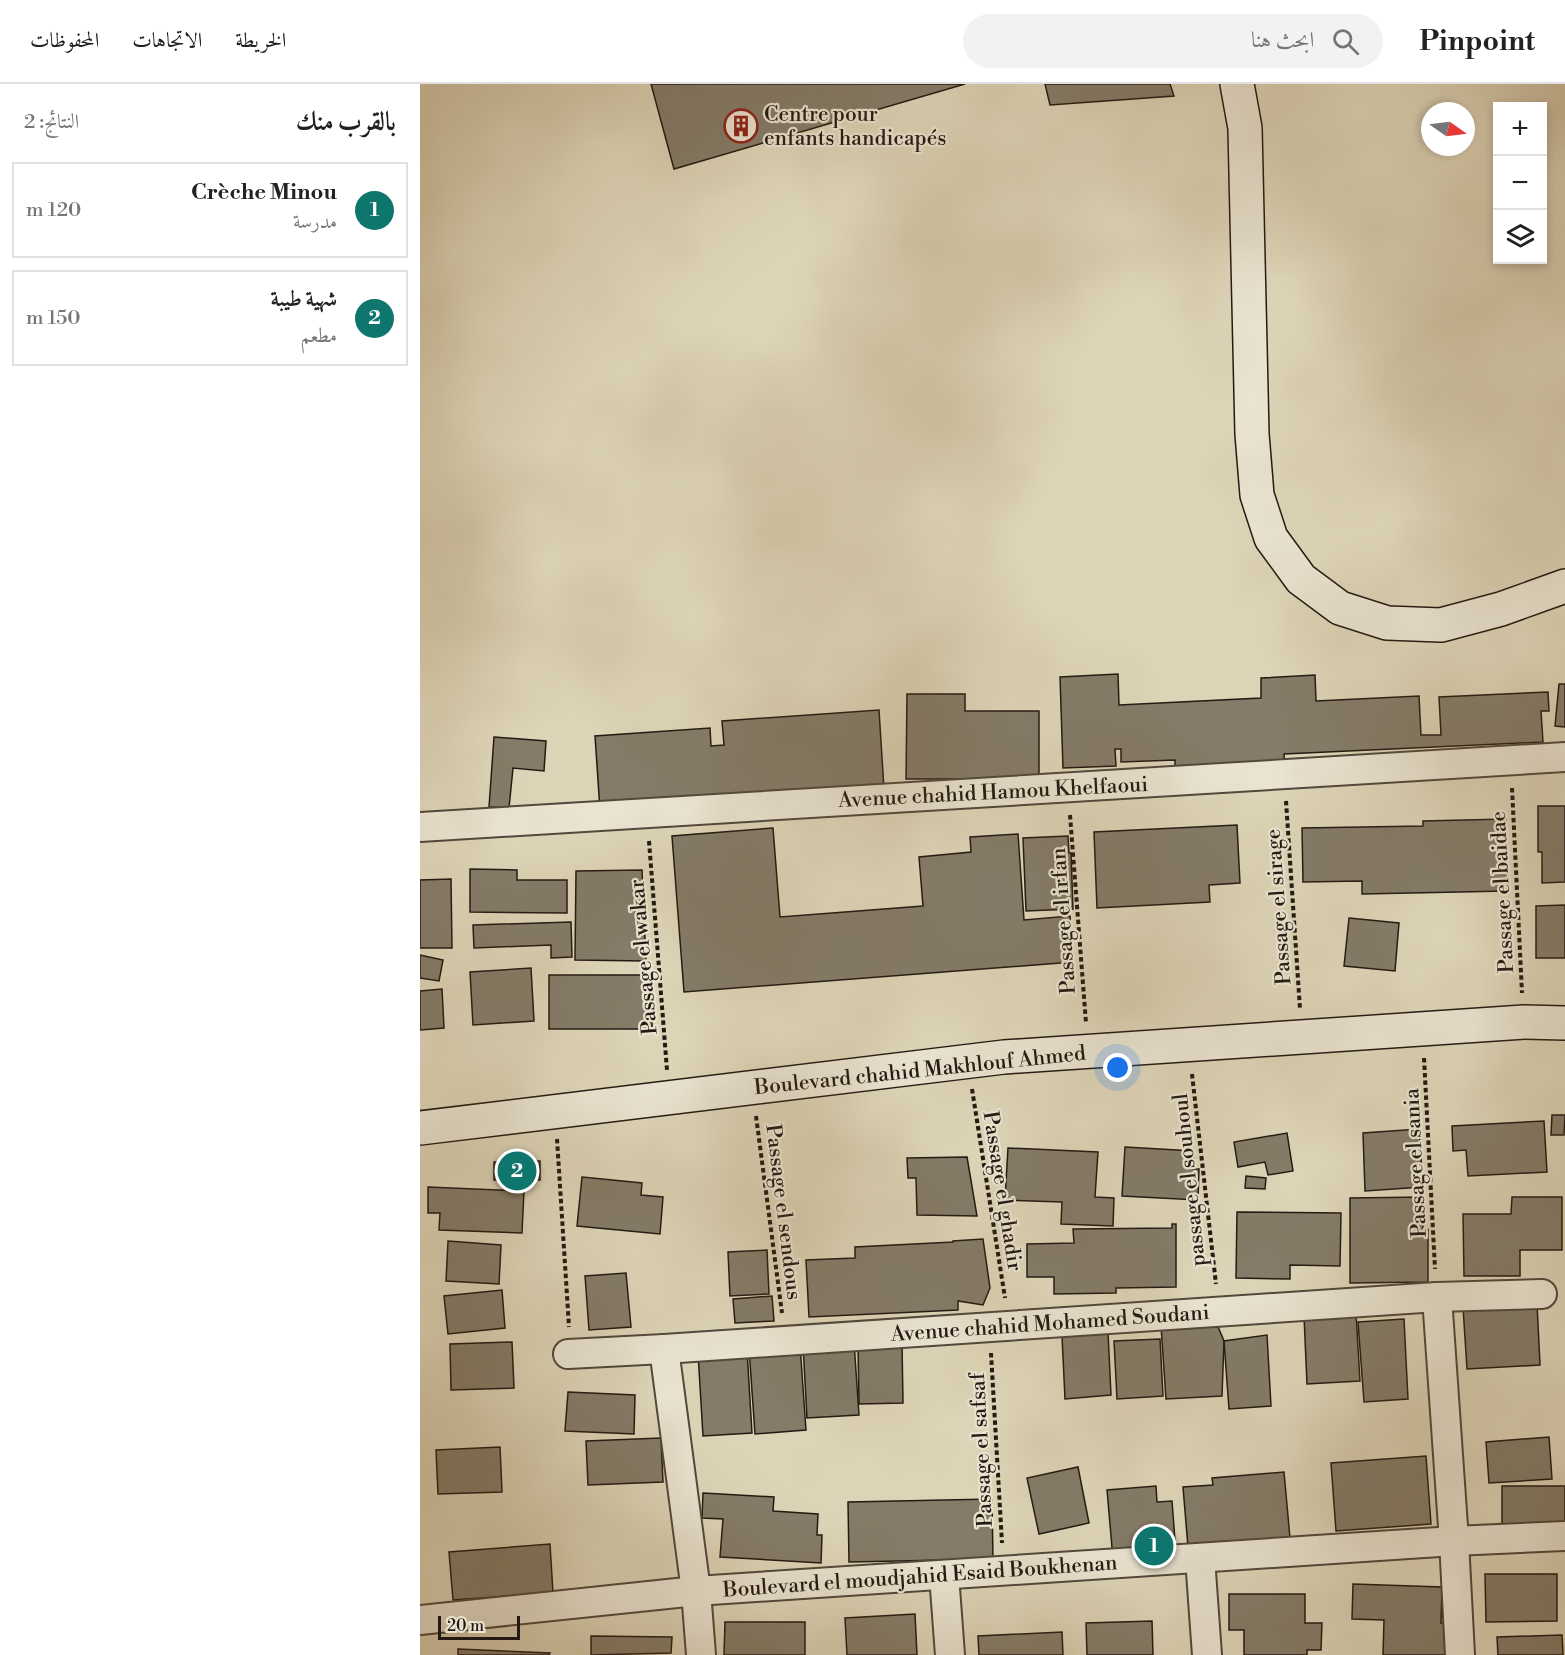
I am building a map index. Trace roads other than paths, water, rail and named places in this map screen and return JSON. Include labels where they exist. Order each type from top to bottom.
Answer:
[{"type":"main road","points":[[1237,84],[1245,128],[1254,454],[1257,495],[1270,538],[1301,579],[1340,608],[1387,623],[1441,624],[1501,609],[1565,586]]},
{"type":"main road","name":"Boulevard chahid Makhlouf Ahmed","points":[[420,1128],[1004,1057],[1524,1022],[1565,1023]]},
{"type":"street","name":"Avenue chahid Hamou Khelfaoui","points":[[420,827],[1565,757]]},
{"type":"street","name":"Avenue chahid Mohamed Soudani","points":[[576,1354],[1437,1297],[1542,1294]]},
{"type":"street","points":[[1437,1297],[1460,1655]]},
{"type":"street","points":[[663,1349],[696,1591],[702,1655]]},
{"type":"street","name":"Boulevard el moudjahid Esaid Boukhenan","points":[[420,1620],[696,1591],[1454,1541],[1565,1536]]},
{"type":"street","points":[[1200,1558],[1208,1655]]},
{"type":"street","points":[[944,1575],[950,1655]]},
{"type":"place","name":"Centre pour enfants handicapés","points":[[741,126]]},
{"type":"place","name":"شهية طيبة","points":[[517,1171]]},
{"type":"place","name":"Crèche Minou","points":[[1154,1546]]}]
